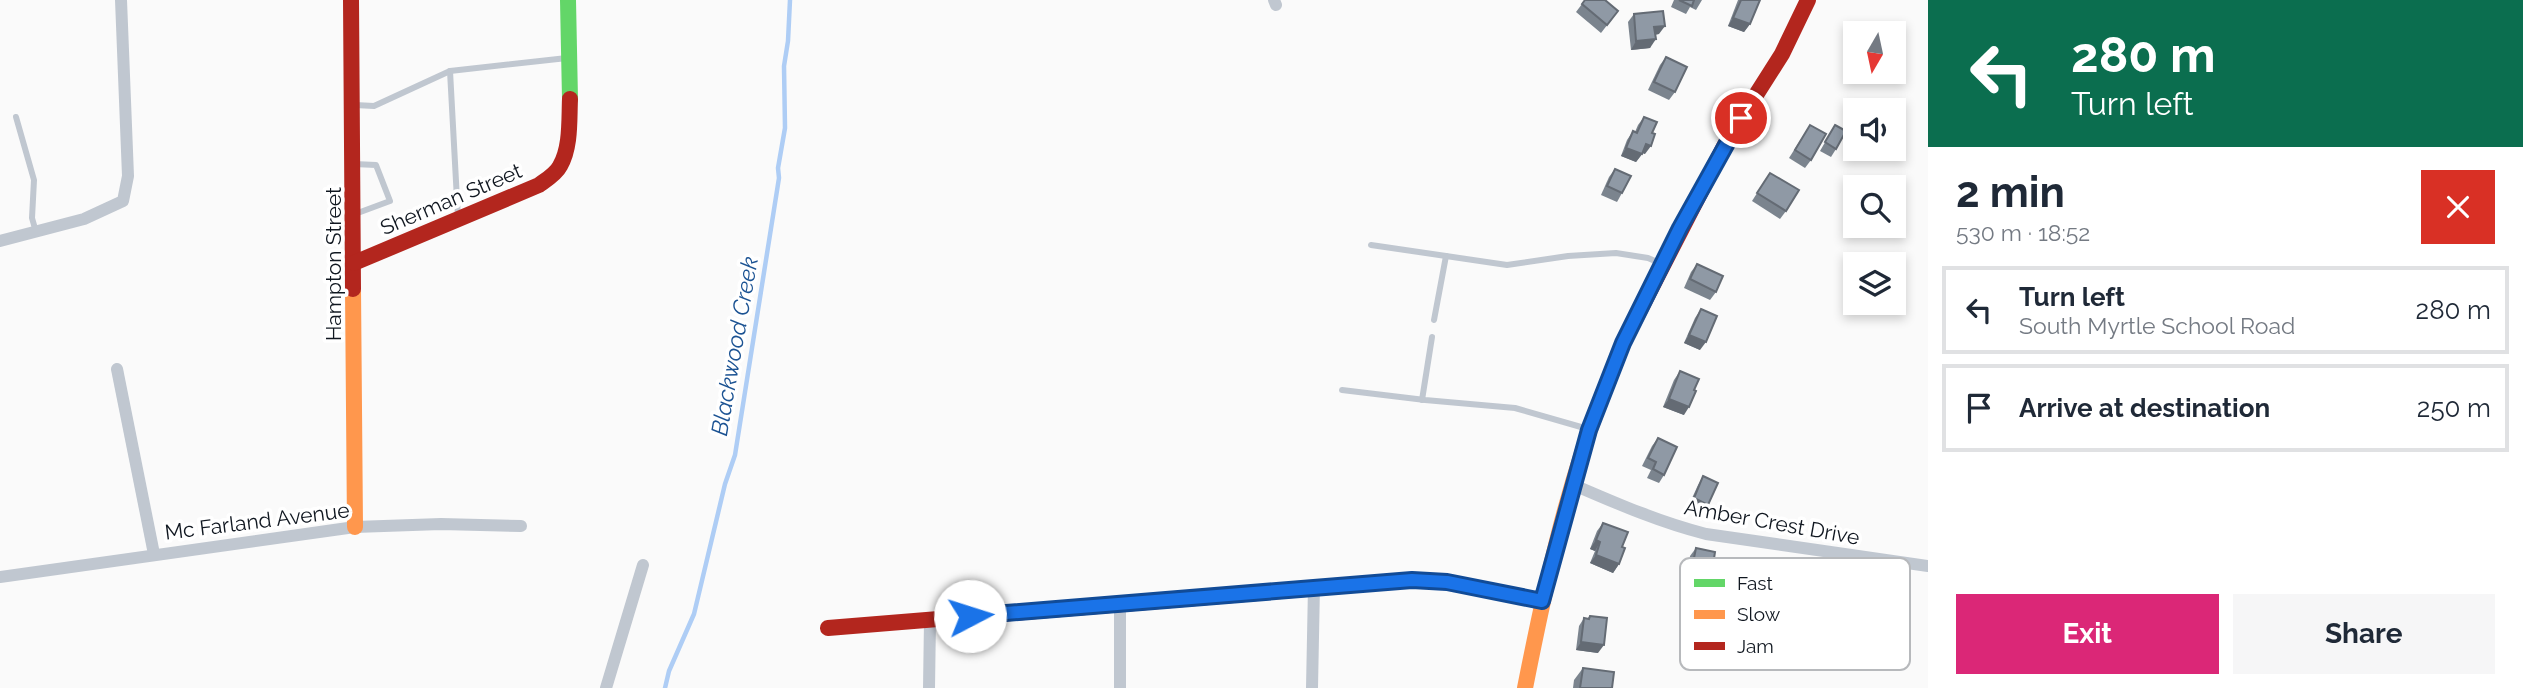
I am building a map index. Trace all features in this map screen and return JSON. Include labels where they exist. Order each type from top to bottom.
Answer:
[{"type":"street","points":[[0,242],[84,219],[123,201],[128,176],[121,0]]},
{"type":"street","name":"Hampton Street","points":[[351,0],[355,527]]},
{"type":"street","name":"Sherman Street","points":[[354,263],[539,185],[559,169],[569,130],[568,0]]},
{"type":"street","points":[[1525,688],[1542,601],[1589,430],[1623,343],[1728,139],[1782,54],[1808,0]]},
{"type":"street","points":[[117,369],[154,554]]},
{"type":"street","name":"Amber Crest Drive","points":[[1574,485],[1642,514],[1706,534],[1872,558]]},
{"type":"street","name":"Mc Farland Avenue","points":[[0,578],[355,527],[441,524],[521,526]]},
{"type":"street","name":"Amber Crest Drive","points":[[1910,563],[1928,566]]},
{"type":"street","points":[[606,688],[643,565]]},
{"type":"street","points":[[828,628],[1412,580],[1447,582],[1542,601]]},
{"type":"street","points":[[1312,688],[1314,586]]},
{"type":"street","points":[[1120,688],[1121,604]]},
{"type":"street","points":[[929,688],[930,620]]},
{"type":"lane","points":[[352,105],[374,106],[450,71],[569,57]]},
{"type":"lane","points":[[450,71],[458,220]]},
{"type":"lane","points":[[16,117],[34,180],[32,218],[36,232]]},
{"type":"lane","points":[[353,164],[376,165],[390,201],[353,215]]},
{"type":"lane","points":[[1371,246],[1507,265],[1568,256],[1616,253],[1648,258],[1662,264]]},
{"type":"lane","points":[[1434,320],[1446,256]]},
{"type":"lane","points":[[1422,400],[1432,337]]},
{"type":"lane","points":[[1342,390],[1515,408],[1589,430]]},
{"type":"building","points":[[1585,0],[1605,0],[1618,11],[1607,25],[1582,4]]},
{"type":"building","points":[[1679,0],[1694,0],[1692,6]]},
{"type":"building","points":[[1741,0],[1760,0],[1750,24],[1733,18]]},
{"type":"building","points":[[1663,11],[1665,26],[1654,27],[1656,39],[1636,41],[1634,14]]},
{"type":"building","points":[[1666,57],[1687,67],[1675,92],[1654,82]]},
{"type":"building","points":[[1644,117],[1657,122],[1652,133],[1655,134],[1651,146],[1646,144],[1642,154],[1626,148],[1633,131],[1637,133]]},
{"type":"building","points":[[1810,125],[1826,134],[1811,160],[1795,150]]},
{"type":"building","points":[[1835,125],[1843,129],[1843,136],[1836,149],[1825,142]]},
{"type":"building","points":[[1615,169],[1631,176],[1622,193],[1607,186]]},
{"type":"building","points":[[1770,173],[1799,190],[1786,211],[1757,193]]},
{"type":"building","points":[[1697,264],[1723,276],[1716,292],[1690,279]]},
{"type":"building","points":[[1701,309],[1717,316],[1706,342],[1689,335]]},
{"type":"building","points":[[1680,371],[1699,379],[1689,407],[1669,399]]},
{"type":"building","points":[[1658,438],[1677,447],[1664,475],[1653,469],[1656,462],[1648,458]]},
{"type":"building","points":[[1703,476],[1718,483],[1708,505],[1694,498]]},
{"type":"building","points":[[1603,523],[1628,532],[1619,564],[1596,555],[1600,542],[1596,540]]},
{"type":"building","points":[[1696,548],[1715,552],[1714,558],[1694,558]]},
{"type":"building","points":[[1590,616],[1607,618],[1604,645],[1581,642],[1584,618],[1589,619]]},
{"type":"building","points":[[1583,668],[1614,672],[1612,688],[1580,688]]},
{"type":"waterway","name":"Blackwood Creek","points":[[665,688],[669,671],[694,614],[725,484],[735,455],[779,178],[778,168],[785,128],[784,66],[790,0]]},
{"type":"traffic: fast","points":[[568,0],[570,99]]},
{"type":"traffic: slow","points":[[353,289],[355,527]]},
{"type":"traffic: slow","points":[[1525,688],[1567,504],[1602,397]]},
{"type":"traffic: slow","points":[[1257,593],[1412,580],[1447,582],[1542,601]]},
{"type":"traffic: jam","points":[[351,0],[353,289]]},
{"type":"traffic: jam","points":[[1602,397],[1623,343],[1728,139],[1782,54],[1808,0]]},
{"type":"traffic: jam","points":[[354,263],[548,179],[564,159],[569,133],[570,99]]},
{"type":"traffic: jam","points":[[828,628],[1257,593]]},
{"type":"route","points":[[970,616],[1412,580],[1479,587],[1542,601],[1589,430],[1623,343],[1680,228],[1741,118]]}]
